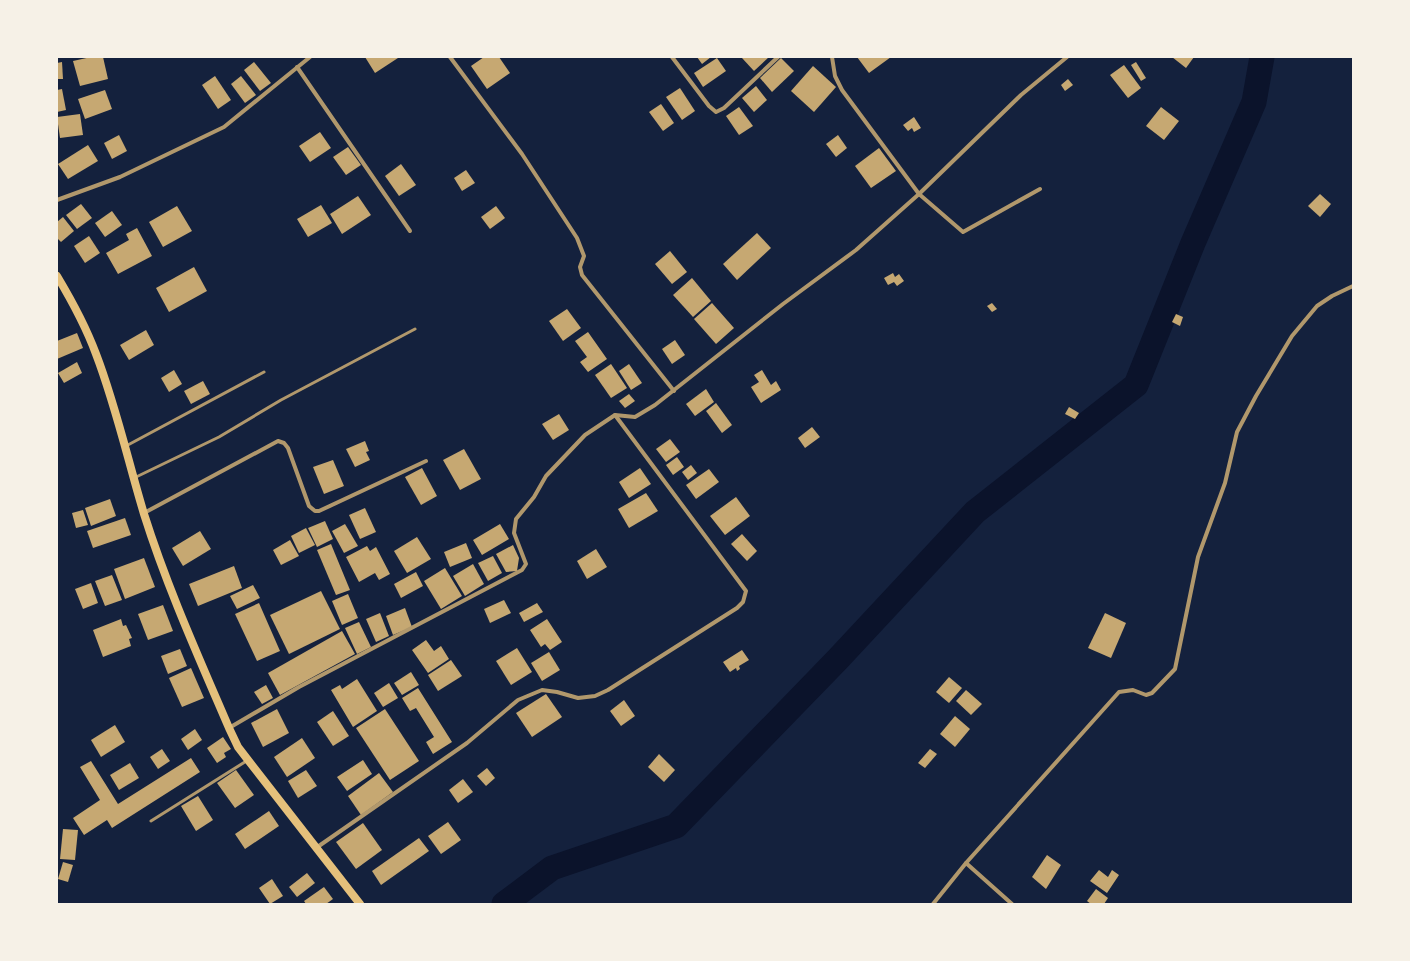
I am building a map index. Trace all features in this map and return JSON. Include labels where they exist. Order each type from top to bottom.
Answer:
[{"type":"main road","points":[[57,276],[79,313],[96,354],[144,514],[162,566],[238,747],[360,904]]},
{"type":"street","points":[[57,200],[120,177],[224,127],[310,57]]},
{"type":"street","points":[[450,57],[522,154],[576,238],[584,256],[580,267],[582,275],[674,390]]},
{"type":"street","points":[[672,57],[709,106],[716,112],[724,108],[778,57]]},
{"type":"street","points":[[832,57],[835,76],[842,90],[919,194],[963,232],[1040,189]]},
{"type":"street","points":[[229,728],[299,687],[522,570],[526,564],[514,533],[516,519],[534,497],[555,466],[585,435],[615,416],[635,417],[674,390],[783,304],[856,250],[919,194],[1021,95],[1067,57]]},
{"type":"street","points":[[297,67],[410,231]]},
{"type":"street","points":[[933,904],[966,863],[1119,692],[1133,690],[1146,695],[1152,693],[1175,668],[1198,557],[1226,482],[1237,432],[1292,336],[1317,306],[1332,296],[1353,286]]},
{"type":"street","points":[[316,848],[467,743],[518,700],[542,690],[557,692],[578,698],[602,693],[737,608],[743,602],[746,592],[615,416]]},
{"type":"street","points":[[144,514],[278,441],[284,443],[288,448],[309,506],[315,511],[319,511],[426,461]]},
{"type":"street","points":[[966,863],[1012,904]]},
{"type":"lane","points":[[134,478],[219,436],[281,400],[415,330]]},
{"type":"lane","points":[[125,447],[264,372]]},
{"type":"lane","points":[[152,821],[248,760]]},
{"type":"building","points":[[91,57],[103,57],[108,79],[80,86],[73,61]]},
{"type":"building","points":[[365,57],[397,57],[398,58],[375,73]]},
{"type":"building","points":[[484,57],[499,57],[510,73],[487,89],[471,66]]},
{"type":"building","points":[[697,57],[711,57],[702,64]]},
{"type":"building","points":[[769,57],[754,71],[742,58]]},
{"type":"building","points":[[857,57],[891,57],[869,73]]},
{"type":"building","points":[[1172,57],[1194,57],[1186,68]]},
{"type":"building","points":[[717,58],[726,71],[703,87],[694,73]]},
{"type":"building","points":[[781,58],[794,71],[772,92],[760,78]]},
{"type":"building","points":[[62,62],[63,79],[57,79],[57,63]]},
{"type":"building","points":[[254,62],[271,83],[260,91],[244,70]]},
{"type":"building","points":[[1136,62],[1146,78],[1141,81],[1131,65]]},
{"type":"building","points":[[1124,65],[1141,88],[1128,98],[1110,75]]},
{"type":"building","points":[[813,66],[836,87],[814,112],[791,91]]},
{"type":"building","points":[[215,76],[231,100],[218,109],[202,85]]},
{"type":"building","points":[[241,76],[256,95],[245,103],[231,84]]},
{"type":"building","points":[[1068,79],[1073,85],[1065,91],[1061,85]]},
{"type":"building","points":[[756,86],[767,100],[754,112],[742,98]]},
{"type":"building","points":[[680,88],[695,111],[682,120],[666,97]]},
{"type":"building","points":[[62,89],[66,110],[57,112],[57,90]]},
{"type":"building","points":[[105,90],[112,109],[85,119],[78,99]]},
{"type":"building","points":[[661,104],[674,123],[663,131],[649,112]]},
{"type":"building","points":[[739,107],[753,126],[739,135],[726,116]]},
{"type":"building","points":[[1161,107],[1179,121],[1164,140],[1146,126]]},
{"type":"building","points":[[80,114],[83,135],[60,138],[57,117]]},
{"type":"building","points":[[914,117],[921,128],[914,132],[912,128],[908,131],[903,125]]},
{"type":"building","points":[[320,132],[331,148],[310,162],[299,146]]},
{"type":"building","points":[[119,135],[127,151],[112,159],[104,143]]},
{"type":"building","points":[[838,135],[847,148],[836,157],[826,144]]},
{"type":"building","points":[[88,145],[98,161],[68,179],[58,164]]},
{"type":"building","points":[[348,147],[361,165],[346,175],[333,157]]},
{"type":"building","points":[[879,148],[896,171],[871,188],[855,166]]},
{"type":"building","points":[[401,164],[416,185],[399,196],[385,176]]},
{"type":"building","points":[[466,170],[475,183],[462,191],[454,178]]},
{"type":"building","points":[[1320,194],[1331,204],[1320,217],[1308,206]]},
{"type":"building","points":[[358,196],[371,215],[342,234],[330,214]]},
{"type":"building","points":[[81,204],[92,218],[77,229],[66,215]]},
{"type":"building","points":[[321,205],[332,223],[308,237],[297,219]]},
{"type":"building","points":[[177,206],[192,231],[163,247],[149,222]]},
{"type":"building","points":[[496,206],[505,218],[490,229],[481,217]]},
{"type":"building","points":[[112,211],[122,225],[105,237],[95,223]]},
{"type":"building","points":[[63,217],[74,231],[61,242],[57,238],[57,222]]},
{"type":"building","points":[[137,228],[152,256],[118,274],[106,253],[129,240],[126,234]]},
{"type":"building","points":[[757,233],[771,248],[737,280],[723,264]]},
{"type":"building","points":[[89,236],[100,253],[85,263],[74,246]]},
{"type":"building","points":[[670,251],[687,272],[672,284],[655,264]]},
{"type":"building","points":[[194,267],[207,291],[169,312],[156,288]]},
{"type":"building","points":[[893,273],[895,277],[899,274],[904,281],[897,286],[894,282],[888,285],[884,278]]},
{"type":"building","points":[[692,278],[711,301],[693,317],[673,295]]},
{"type":"building","points":[[712,303],[734,328],[716,344],[694,319]]},
{"type":"building","points":[[992,303],[997,309],[992,312],[987,306]]},
{"type":"building","points":[[567,309],[581,328],[563,341],[549,321]]},
{"type":"building","points":[[1176,314],[1183,317],[1180,326],[1172,322]]},
{"type":"building","points":[[146,330],[154,345],[129,360],[120,345]]},
{"type":"building","points":[[588,332],[607,359],[588,372],[580,362],[587,357],[575,341]]},
{"type":"building","points":[[77,333],[83,348],[57,359],[57,341]]},
{"type":"building","points":[[675,340],[685,355],[672,364],[662,349]]},
{"type":"building","points":[[77,362],[82,373],[64,383],[58,373]]},
{"type":"building","points":[[611,364],[627,388],[611,398],[595,375]]},
{"type":"building","points":[[629,364],[642,383],[631,390],[619,371]]},
{"type":"building","points":[[174,370],[182,384],[169,392],[161,378]]},
{"type":"building","points":[[762,370],[771,385],[776,381],[781,390],[761,403],[751,387],[759,382],[754,375]]},
{"type":"building","points":[[203,381],[210,394],[191,404],[184,391]]},
{"type":"building","points":[[706,389],[714,402],[695,416],[686,404]]},
{"type":"building","points":[[629,394],[635,401],[625,408],[619,401]]},
{"type":"building","points":[[716,403],[732,425],[722,433],[706,411]]},
{"type":"building","points":[[1069,407],[1079,413],[1075,419],[1065,414]]},
{"type":"building","points":[[559,414],[569,430],[553,440],[542,424]]},
{"type":"building","points":[[812,427],[820,437],[805,448],[798,438]]},
{"type":"building","points":[[670,439],[680,452],[666,462],[656,449]]},
{"type":"building","points":[[365,441],[369,451],[366,452],[370,460],[355,467],[346,449]]},
{"type":"building","points":[[464,449],[481,479],[460,490],[443,460]]},
{"type":"building","points":[[677,457],[684,467],[673,475],[666,465]]},
{"type":"building","points":[[333,460],[344,486],[324,494],[313,467]]},
{"type":"building","points":[[691,465],[697,473],[688,480],[682,472]]},
{"type":"building","points":[[422,468],[437,496],[421,505],[405,477]]},
{"type":"building","points":[[640,468],[651,484],[629,498],[619,482]]},
{"type":"building","points":[[709,469],[719,482],[696,499],[686,485]]},
{"type":"building","points":[[646,493],[658,511],[629,528],[618,509]]},
{"type":"building","points":[[736,497],[750,516],[725,535],[710,516]]},
{"type":"building","points":[[110,499],[116,516],[91,526],[85,508]]},
{"type":"building","points":[[365,508],[376,532],[360,539],[349,515]]},
{"type":"building","points":[[83,510],[88,525],[76,528],[72,513]]},
{"type":"building","points":[[125,518],[131,535],[93,548],[87,531]]},
{"type":"building","points":[[325,521],[333,539],[317,547],[308,528]]},
{"type":"building","points":[[345,524],[358,546],[344,553],[332,531]]},
{"type":"building","points":[[500,524],[509,539],[482,555],[473,540]]},
{"type":"building","points":[[306,528],[315,545],[299,553],[291,536]]},
{"type":"building","points":[[200,531],[211,549],[183,566],[172,548]]},
{"type":"building","points":[[742,534],[757,551],[747,561],[731,544]]},
{"type":"building","points":[[417,537],[431,559],[407,573],[394,551]]},
{"type":"building","points":[[290,540],[299,556],[281,565],[273,550]]},
{"type":"building","points":[[466,543],[472,558],[450,567],[444,552]]},
{"type":"building","points":[[331,544],[350,590],[336,595],[317,550]]},
{"type":"building","points":[[513,545],[519,558],[517,571],[506,572],[496,554]]},
{"type":"building","points":[[367,546],[370,551],[376,547],[390,574],[379,580],[375,573],[359,582],[346,557]]},
{"type":"building","points":[[596,549],[607,567],[587,579],[577,561]]},
{"type":"building","points":[[493,556],[502,573],[488,581],[478,563]]},
{"type":"building","points":[[144,558],[155,587],[125,599],[114,569]]},
{"type":"building","points":[[473,564],[484,584],[465,596],[453,576]]},
{"type":"building","points":[[234,566],[242,588],[198,606],[189,584]]},
{"type":"building","points":[[445,568],[462,596],[441,609],[424,581]]},
{"type":"building","points":[[416,572],[423,586],[401,598],[394,584]]},
{"type":"building","points":[[112,575],[122,600],[105,606],[95,581]]},
{"type":"building","points":[[91,583],[98,603],[83,609],[75,589]]},
{"type":"building","points":[[253,585],[260,598],[237,609],[230,596]]},
{"type":"building","points":[[321,591],[340,629],[289,654],[270,615]]},
{"type":"building","points":[[348,594],[358,618],[342,625],[332,601]]},
{"type":"building","points":[[504,600],[511,613],[490,623],[484,609]]},
{"type":"building","points":[[259,603],[280,651],[257,661],[235,614]]},
{"type":"building","points":[[537,603],[543,612],[524,622],[519,613]]},
{"type":"building","points":[[163,605],[173,631],[148,640],[138,614]]},
{"type":"building","points":[[405,608],[412,627],[393,635],[386,616]]},
{"type":"building","points":[[380,613],[389,636],[376,642],[366,619]]},
{"type":"building","points":[[1105,613],[1126,623],[1111,658],[1088,648]]},
{"type":"building","points":[[121,619],[123,626],[126,625],[132,638],[129,639],[131,646],[103,657],[93,630]]},
{"type":"building","points":[[547,619],[562,642],[550,650],[545,644],[541,647],[530,630]]},
{"type":"building","points":[[359,622],[371,647],[357,654],[345,628]]},
{"type":"building","points":[[342,631],[355,654],[280,695],[268,673]]},
{"type":"building","points":[[426,640],[434,651],[441,646],[449,659],[428,673],[412,650]]},
{"type":"building","points":[[517,648],[532,672],[511,685],[496,661]]},
{"type":"building","points":[[180,649],[187,666],[168,674],[161,656]]},
{"type":"building","points":[[742,650],[749,660],[739,666],[740,669],[737,671],[736,668],[730,672],[723,662]]},
{"type":"building","points":[[549,652],[560,670],[542,681],[531,663]]},
{"type":"building","points":[[451,660],[462,676],[438,691],[428,675]]},
{"type":"building","points":[[191,668],[204,698],[182,707],[169,678]]},
{"type":"building","points":[[411,672],[419,685],[402,695],[394,683]]},
{"type":"building","points":[[949,677],[962,688],[949,703],[936,692]]},
{"type":"building","points":[[357,679],[377,711],[353,727],[331,690],[340,685],[342,689]]},
{"type":"building","points":[[389,683],[398,698],[383,707],[374,693]]},
{"type":"building","points":[[266,685],[273,698],[262,704],[254,692]]},
{"type":"building","points":[[418,688],[452,742],[433,754],[426,742],[434,737],[416,708],[410,711],[402,698]]},
{"type":"building","points":[[966,690],[982,704],[971,715],[956,701]]},
{"type":"building","points":[[546,694],[562,717],[532,737],[516,713]]},
{"type":"building","points":[[624,700],[635,716],[621,726],[610,711]]},
{"type":"building","points":[[277,709],[289,733],[263,747],[251,723]]},
{"type":"building","points":[[385,709],[419,761],[390,780],[356,728]]},
{"type":"building","points":[[333,711],[349,736],[333,746],[317,722]]},
{"type":"building","points":[[955,716],[970,729],[955,747],[940,734]]},
{"type":"building","points":[[115,725],[125,742],[101,757],[91,740]]},
{"type":"building","points":[[195,729],[202,740],[188,750],[181,739]]},
{"type":"building","points":[[223,737],[231,749],[224,753],[226,757],[217,763],[207,748]]},
{"type":"building","points":[[302,738],[315,758],[287,777],[274,757]]},
{"type":"building","points":[[162,749],[170,761],[158,769],[150,757]]},
{"type":"building","points":[[930,749],[937,754],[925,768],[918,763]]},
{"type":"building","points":[[659,754],[675,770],[664,782],[648,767]]},
{"type":"building","points":[[191,758],[200,772],[112,828],[107,820],[84,835],[73,818],[100,800],[80,767],[91,761],[118,804]]},
{"type":"building","points":[[363,760],[372,774],[347,791],[337,777]]},
{"type":"building","points":[[130,763],[139,778],[119,790],[110,775]]},
{"type":"building","points":[[487,768],[495,778],[486,786],[477,776]]},
{"type":"building","points":[[236,770],[254,795],[235,808],[217,783]]},
{"type":"building","points":[[306,770],[317,786],[298,798],[288,781]]},
{"type":"building","points":[[379,773],[393,792],[361,815],[348,796]]},
{"type":"building","points":[[463,779],[473,792],[458,803],[449,790]]},
{"type":"building","points":[[198,796],[213,820],[196,831],[181,806]]},
{"type":"building","points":[[269,811],[279,826],[245,849],[235,834]]},
{"type":"building","points":[[448,822],[461,840],[441,854],[428,836]]},
{"type":"building","points":[[363,823],[382,850],[356,869],[336,842]]},
{"type":"building","points":[[63,829],[78,830],[75,860],[60,859]]},
{"type":"building","points":[[419,838],[429,851],[381,885],[372,871]]},
{"type":"building","points":[[1047,855],[1061,865],[1046,889],[1032,877]]},
{"type":"building","points":[[63,862],[73,865],[68,882],[58,879]]},
{"type":"building","points":[[1099,870],[1108,877],[1112,870],[1119,875],[1107,893],[1090,881]]},
{"type":"building","points":[[307,873],[315,883],[297,897],[289,887]]},
{"type":"building","points":[[272,879],[283,896],[270,904],[259,888]]},
{"type":"building","points":[[324,887],[333,899],[326,904],[306,904],[304,901]]},
{"type":"building","points":[[1096,889],[1108,898],[1104,904],[1091,904],[1087,901]]},
{"type":"waterway","points":[[504,904],[552,868],[676,826],[838,659],[975,512],[1136,385],[1193,243],[1254,102],[1262,57]]}]
